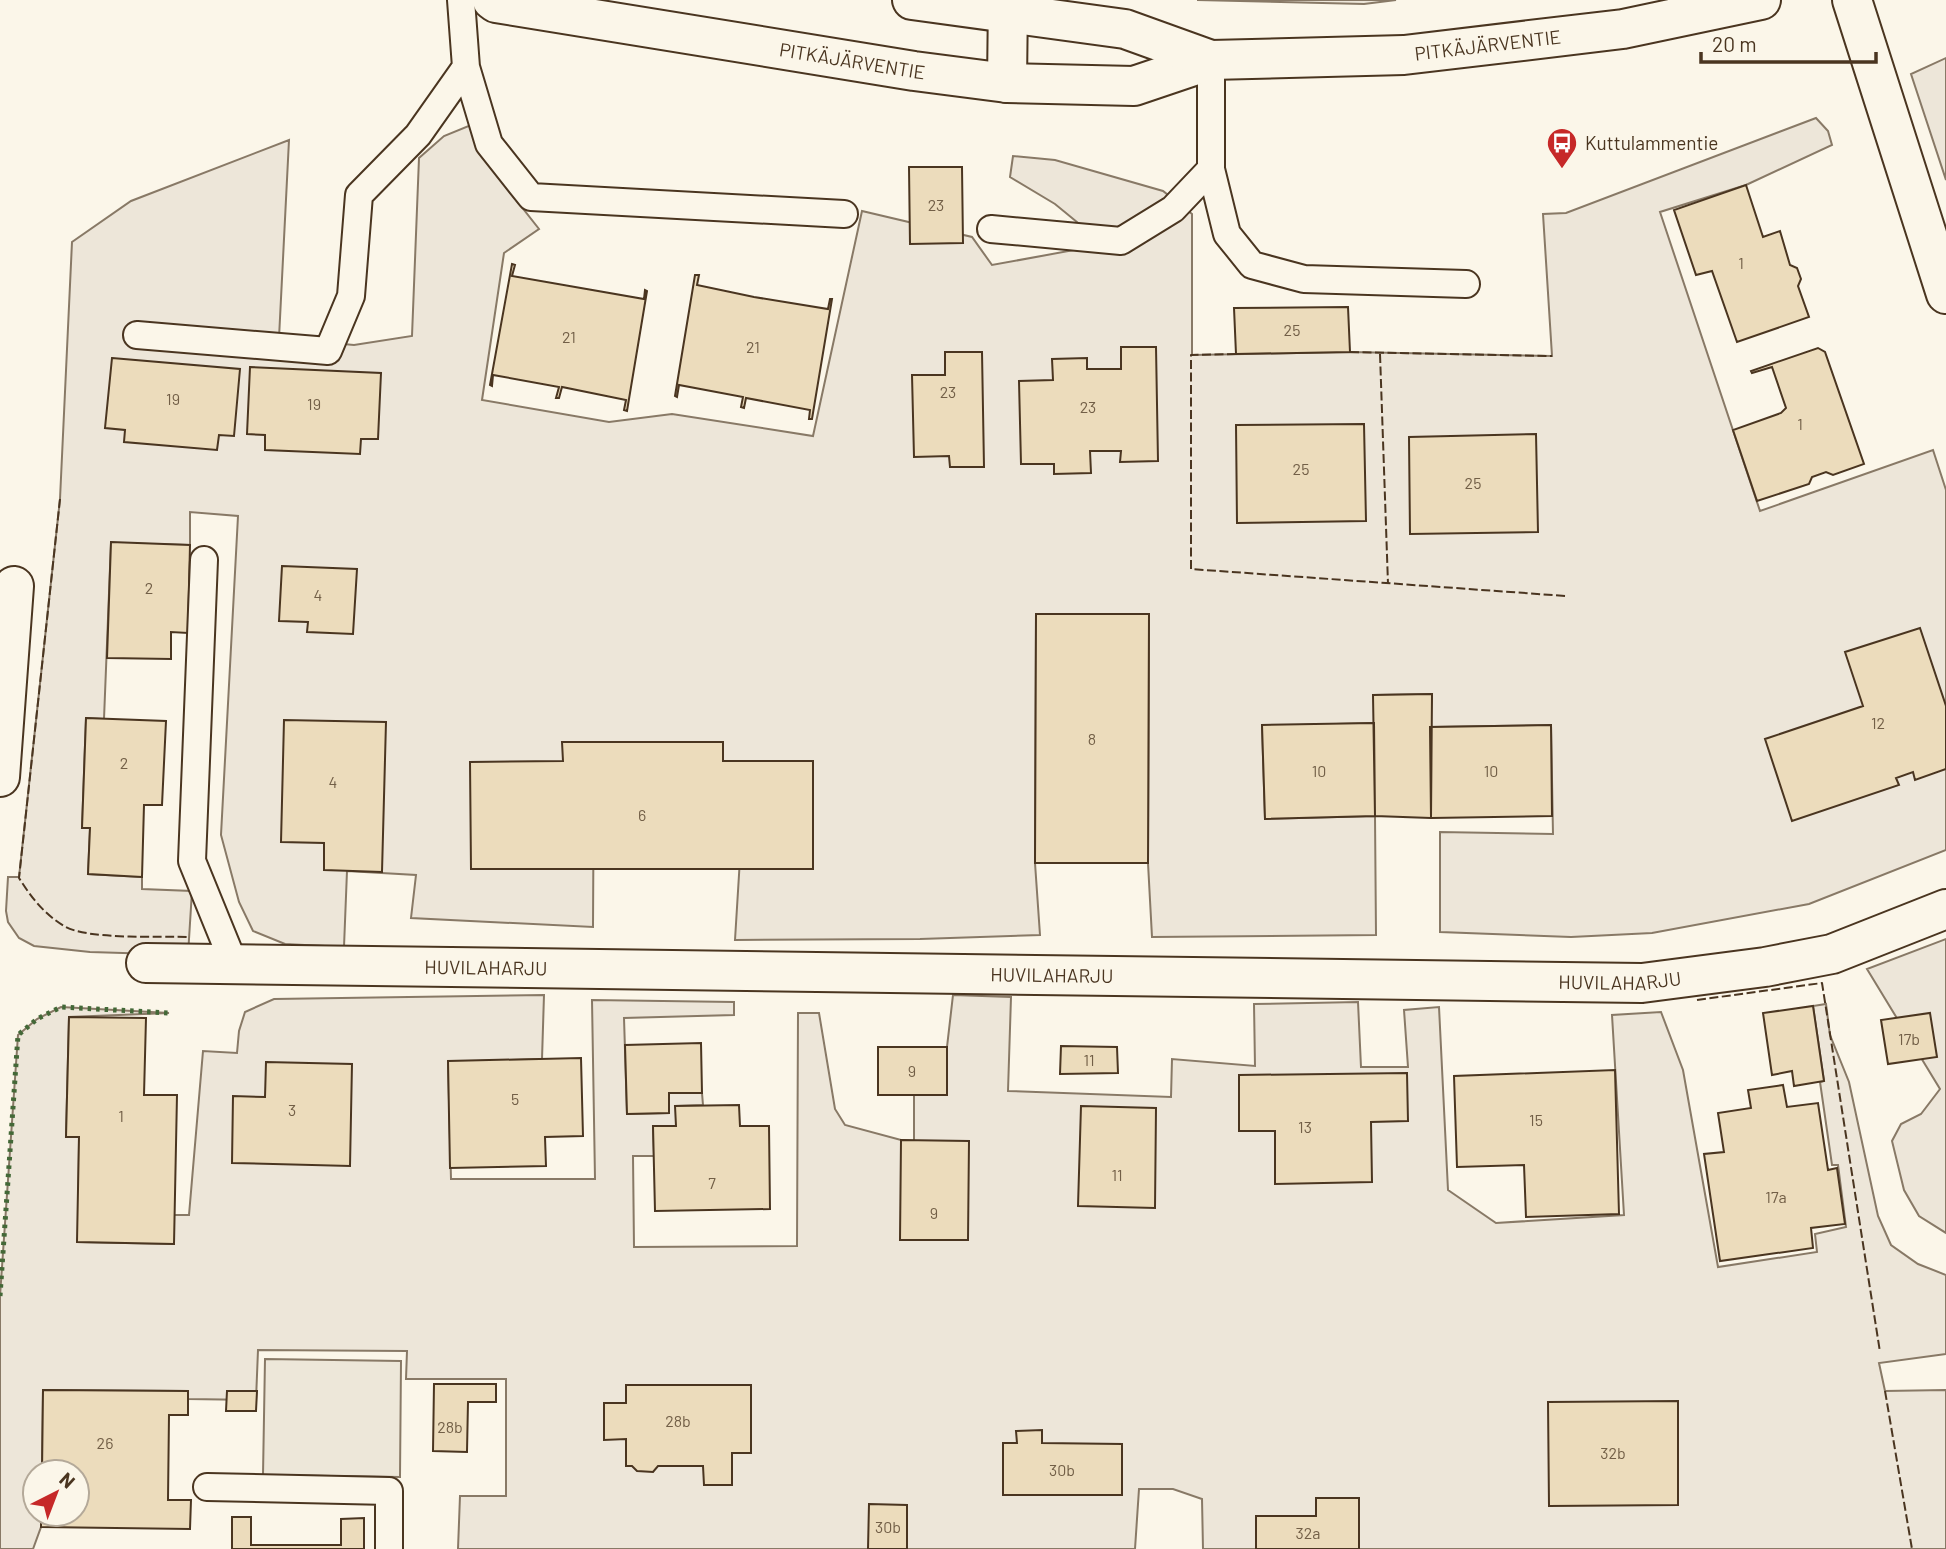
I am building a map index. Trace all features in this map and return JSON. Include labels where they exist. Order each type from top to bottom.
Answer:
[{"type":"street","name":"PITKÄJÄRVENTIE","points":[[492,0],[496,3],[914,71],[1007,83],[1134,86],[1211,60],[1404,55],[1623,29],[1761,0]]},
{"type":"street","name":"PITKÄJÄRVENTIE","points":[[912,0],[1008,6],[1125,29],[1211,60]]},
{"type":"street","points":[[1852,0],[1946,294]]},
{"type":"street","points":[[1007,83],[1008,6]]},
{"type":"street","points":[[0,778],[2,719],[14,586]]},
{"type":"street","name":"HUVILAHARJU","points":[[146,963],[1642,984],[1765,967],[1832,954],[1946,909]]},
{"type":"lane","points":[[461,0],[466,67],[489,144],[531,197],[844,214]]},
{"type":"lane","points":[[1211,60],[1211,169],[1227,234],[1252,265],[1304,279],[1466,284]]},
{"type":"lane","points":[[136,335],[328,351],[351,296],[359,195],[418,135],[466,67]]},
{"type":"lane","points":[[991,229],[1121,241],[1173,209],[1211,169]]},
{"type":"lane","points":[[204,560],[192,861],[234,964]]},
{"type":"lane","points":[[207,1487],[389,1491],[388,1549]]},
{"type":"shaded area","points":[[1197,0],[1396,0],[1364,4]]},
{"type":"shaded area","points":[[1946,58],[1946,180],[1911,74]]},
{"type":"shaded area","points":[[1816,118],[1828,131],[1832,145],[1746,185],[1660,212],[1760,511],[1933,450],[1946,490],[1946,850],[1809,904],[1652,933],[1571,937],[1440,932],[1440,832],[1553,834],[1551,725],[1430,727],[1432,694],[1374,695],[1374,723],[1262,726],[1265,819],[1375,816],[1376,935],[1152,937],[1148,863],[1149,615],[1036,614],[1035,863],[1040,935],[735,940],[746,761],[723,761],[723,743],[594,743],[593,927],[411,918],[416,875],[347,871],[344,947],[285,944],[253,931],[239,902],[221,835],[238,516],[190,512],[190,545],[111,543],[104,719],[86,718],[82,828],[90,828],[88,874],[142,877],[142,889],[192,891],[188,955],[90,952],[34,946],[19,938],[8,922],[8,877],[19,877],[60,499],[72,242],[131,201],[289,140],[279,338],[354,345],[412,336],[419,158],[444,136],[471,125],[495,173],[539,229],[504,253],[482,400],[609,422],[672,414],[813,436],[862,211],[972,237],[992,265],[1085,248],[1083,227],[1055,204],[1010,177],[1013,156],[1055,160],[1163,191],[1192,214],[1192,355],[1350,352],[1552,356],[1543,214],[1566,213]]},
{"type":"shaded area","points":[[1946,939],[1946,1233],[1919,1216],[1904,1190],[1892,1141],[1901,1124],[1921,1114],[1940,1089],[1867,969]]},
{"type":"shaded area","points":[[544,995],[542,1059],[448,1062],[451,1179],[595,1179],[592,1000],[734,1002],[734,1015],[624,1018],[627,1114],[669,1113],[669,1093],[702,1093],[703,1105],[676,1106],[676,1126],[653,1127],[654,1156],[633,1156],[634,1247],[797,1246],[798,1013],[819,1013],[835,1109],[845,1125],[914,1141],[914,1095],[947,1095],[947,1047],[953,995],[1011,997],[1008,1091],[1171,1097],[1172,1059],[1255,1066],[1254,1004],[1358,1002],[1361,1067],[1408,1067],[1404,1010],[1439,1007],[1448,1190],[1496,1223],[1624,1215],[1612,1015],[1661,1012],[1683,1070],[1718,1267],[1817,1252],[1815,1234],[1846,1227],[1838,1165],[1832,1165],[1813,1006],[1826,1004],[1830,1035],[1849,1082],[1878,1216],[1891,1245],[1918,1264],[1946,1275],[1946,1354],[1879,1363],[1885,1391],[1946,1390],[1946,1549],[1203,1549],[1202,1499],[1173,1489],[1139,1489],[1135,1549],[458,1549],[460,1496],[506,1496],[506,1379],[406,1379],[407,1351],[258,1350],[256,1400],[188,1399],[187,1391],[43,1390],[42,1458],[21,1458],[21,1528],[41,1528],[33,1549],[0,1549],[0,1296],[18,1035],[37,1019],[61,1007],[169,1013],[69,1017],[66,1136],[79,1137],[78,1242],[174,1244],[174,1215],[189,1215],[203,1051],[237,1053],[239,1031],[245,1012],[274,999]]},
{"type":"shaded area","points":[[265,1359],[401,1361],[400,1477],[263,1475]]},
{"type":"building","points":[[909,167],[962,167],[963,243],[910,244]]},
{"type":"building","points":[[1746,185],[1763,237],[1780,231],[1790,265],[1797,268],[1801,279],[1798,286],[1809,317],[1737,342],[1712,271],[1696,275],[1674,210]]},
{"type":"building","points":[[512,264],[515,265],[512,276],[644,299],[645,290],[647,291],[627,411],[624,410],[626,400],[562,387],[559,398],[556,398],[559,387],[493,375],[492,386],[490,385]]},
{"type":"building","points":[[695,275],[699,275],[697,285],[754,297],[828,309],[832,299],[812,419],[809,419],[810,410],[746,398],[744,408],[741,407],[743,397],[679,385],[677,397],[675,396]]},
{"type":"building","points":[[1348,307],[1350,352],[1236,354],[1234,308]]},
{"type":"building","points":[[1121,347],[1156,347],[1158,461],[1120,462],[1121,451],[1090,451],[1091,473],[1054,474],[1054,464],[1021,464],[1019,381],[1053,380],[1052,359],[1087,358],[1087,369],[1121,369]]},
{"type":"building","points":[[1818,348],[1825,352],[1864,464],[1833,475],[1826,472],[1812,477],[1809,484],[1757,501],[1733,430],[1781,413],[1786,408],[1772,367],[1752,373],[1751,371]]},
{"type":"building","points":[[945,352],[982,352],[984,467],[950,467],[949,456],[914,457],[912,375],[945,375]]},
{"type":"building","points":[[112,358],[240,369],[234,436],[219,435],[217,450],[124,442],[125,430],[105,428]]},
{"type":"building","points":[[250,367],[381,373],[378,439],[361,439],[360,454],[265,450],[265,435],[247,434]]},
{"type":"building","points":[[1364,424],[1366,521],[1237,523],[1236,425]]},
{"type":"building","points":[[1536,434],[1538,532],[1410,534],[1409,437]]},
{"type":"building","points":[[111,542],[190,545],[188,633],[171,632],[171,659],[107,658]]},
{"type":"building","points":[[282,566],[357,569],[353,634],[307,632],[308,622],[279,621]]},
{"type":"building","points":[[1036,614],[1149,614],[1148,863],[1035,863]]},
{"type":"building","points":[[1920,628],[1946,706],[1946,769],[1915,780],[1913,772],[1896,778],[1899,785],[1792,821],[1765,739],[1863,706],[1845,652]]},
{"type":"building","points":[[1432,694],[1431,818],[1375,816],[1373,695]]},
{"type":"building","points":[[86,718],[166,721],[162,805],[144,805],[142,877],[88,874],[90,828],[82,828]]},
{"type":"building","points":[[284,720],[386,722],[382,872],[324,870],[324,843],[281,842]]},
{"type":"building","points":[[1374,723],[1375,816],[1265,819],[1262,725]]},
{"type":"building","points":[[1551,725],[1552,816],[1431,818],[1430,727]]},
{"type":"building","points":[[562,742],[723,742],[723,761],[813,761],[813,869],[471,869],[470,762],[563,761]]},
{"type":"building","points":[[1813,1006],[1824,1081],[1794,1086],[1792,1071],[1772,1075],[1763,1013]]},
{"type":"building","points":[[1930,1013],[1937,1057],[1888,1064],[1881,1020]]},
{"type":"building","points":[[69,1017],[146,1018],[144,1095],[177,1095],[174,1244],[77,1242],[79,1137],[66,1137]]},
{"type":"building","points":[[701,1043],[702,1093],[669,1093],[669,1113],[627,1114],[625,1045]]},
{"type":"building","points":[[1061,1046],[1117,1047],[1118,1073],[1060,1074]]},
{"type":"building","points":[[878,1047],[947,1047],[947,1095],[878,1095]]},
{"type":"building","points":[[581,1058],[583,1136],[545,1137],[546,1166],[450,1168],[448,1061]]},
{"type":"building","points":[[266,1062],[352,1064],[350,1166],[232,1163],[233,1096],[265,1097]]},
{"type":"building","points":[[1615,1070],[1619,1214],[1526,1217],[1524,1165],[1457,1167],[1454,1076]]},
{"type":"building","points":[[1407,1073],[1408,1121],[1371,1122],[1372,1182],[1275,1184],[1275,1131],[1239,1131],[1239,1075]]},
{"type":"building","points":[[1783,1085],[1787,1107],[1818,1103],[1828,1170],[1837,1168],[1845,1224],[1811,1228],[1813,1248],[1720,1261],[1704,1154],[1724,1152],[1718,1113],[1751,1108],[1748,1090]]},
{"type":"building","points":[[739,1105],[740,1126],[769,1126],[770,1209],[655,1211],[653,1126],[676,1126],[675,1106]]},
{"type":"building","points":[[1081,1106],[1156,1108],[1155,1208],[1078,1206]]},
{"type":"building","points":[[901,1140],[969,1141],[968,1240],[900,1240]]},
{"type":"building","points":[[434,1384],[496,1384],[496,1402],[468,1402],[467,1452],[433,1451]]},
{"type":"building","points":[[626,1385],[751,1385],[751,1453],[732,1453],[732,1485],[704,1485],[703,1466],[658,1466],[653,1472],[637,1471],[632,1466],[626,1466],[626,1439],[604,1440],[604,1403],[626,1403]]},
{"type":"building","points":[[43,1390],[188,1391],[188,1415],[169,1415],[168,1500],[191,1500],[190,1529],[91,1528],[91,1458],[42,1458]]},
{"type":"building","points":[[227,1391],[257,1391],[256,1411],[226,1411]]},
{"type":"building","points":[[1678,1401],[1678,1505],[1549,1506],[1548,1402]]},
{"type":"building","points":[[1042,1430],[1042,1443],[1122,1444],[1122,1495],[1003,1495],[1003,1443],[1017,1443],[1016,1431]]},
{"type":"building","points":[[1316,1498],[1359,1498],[1359,1549],[1256,1549],[1256,1516],[1316,1516]]},
{"type":"building","points":[[869,1504],[907,1505],[907,1549],[868,1549]]},
{"type":"building","points":[[232,1517],[251,1517],[251,1545],[341,1545],[341,1519],[364,1518],[364,1549],[232,1549]]},
{"type":"hedge","points":[[0,1296],[18,1035],[37,1019],[61,1007],[169,1013]]},
{"type":"fence","points":[[1350,352],[1552,356]]},
{"type":"fence","points":[[1236,354],[1191,355],[1191,569],[1566,596]]},
{"type":"fence","points":[[1380,354],[1388,584]]},
{"type":"fence","points":[[60,499],[19,878],[44,911],[64,926],[75,930],[106,935],[189,937]]},
{"type":"fence","points":[[1697,1000],[1822,983],[1880,1352]]},
{"type":"fence","points":[[1885,1391],[1912,1549]]},
{"type":"place","name":"Kuttulammentie","points":[[1562,170]]}]
